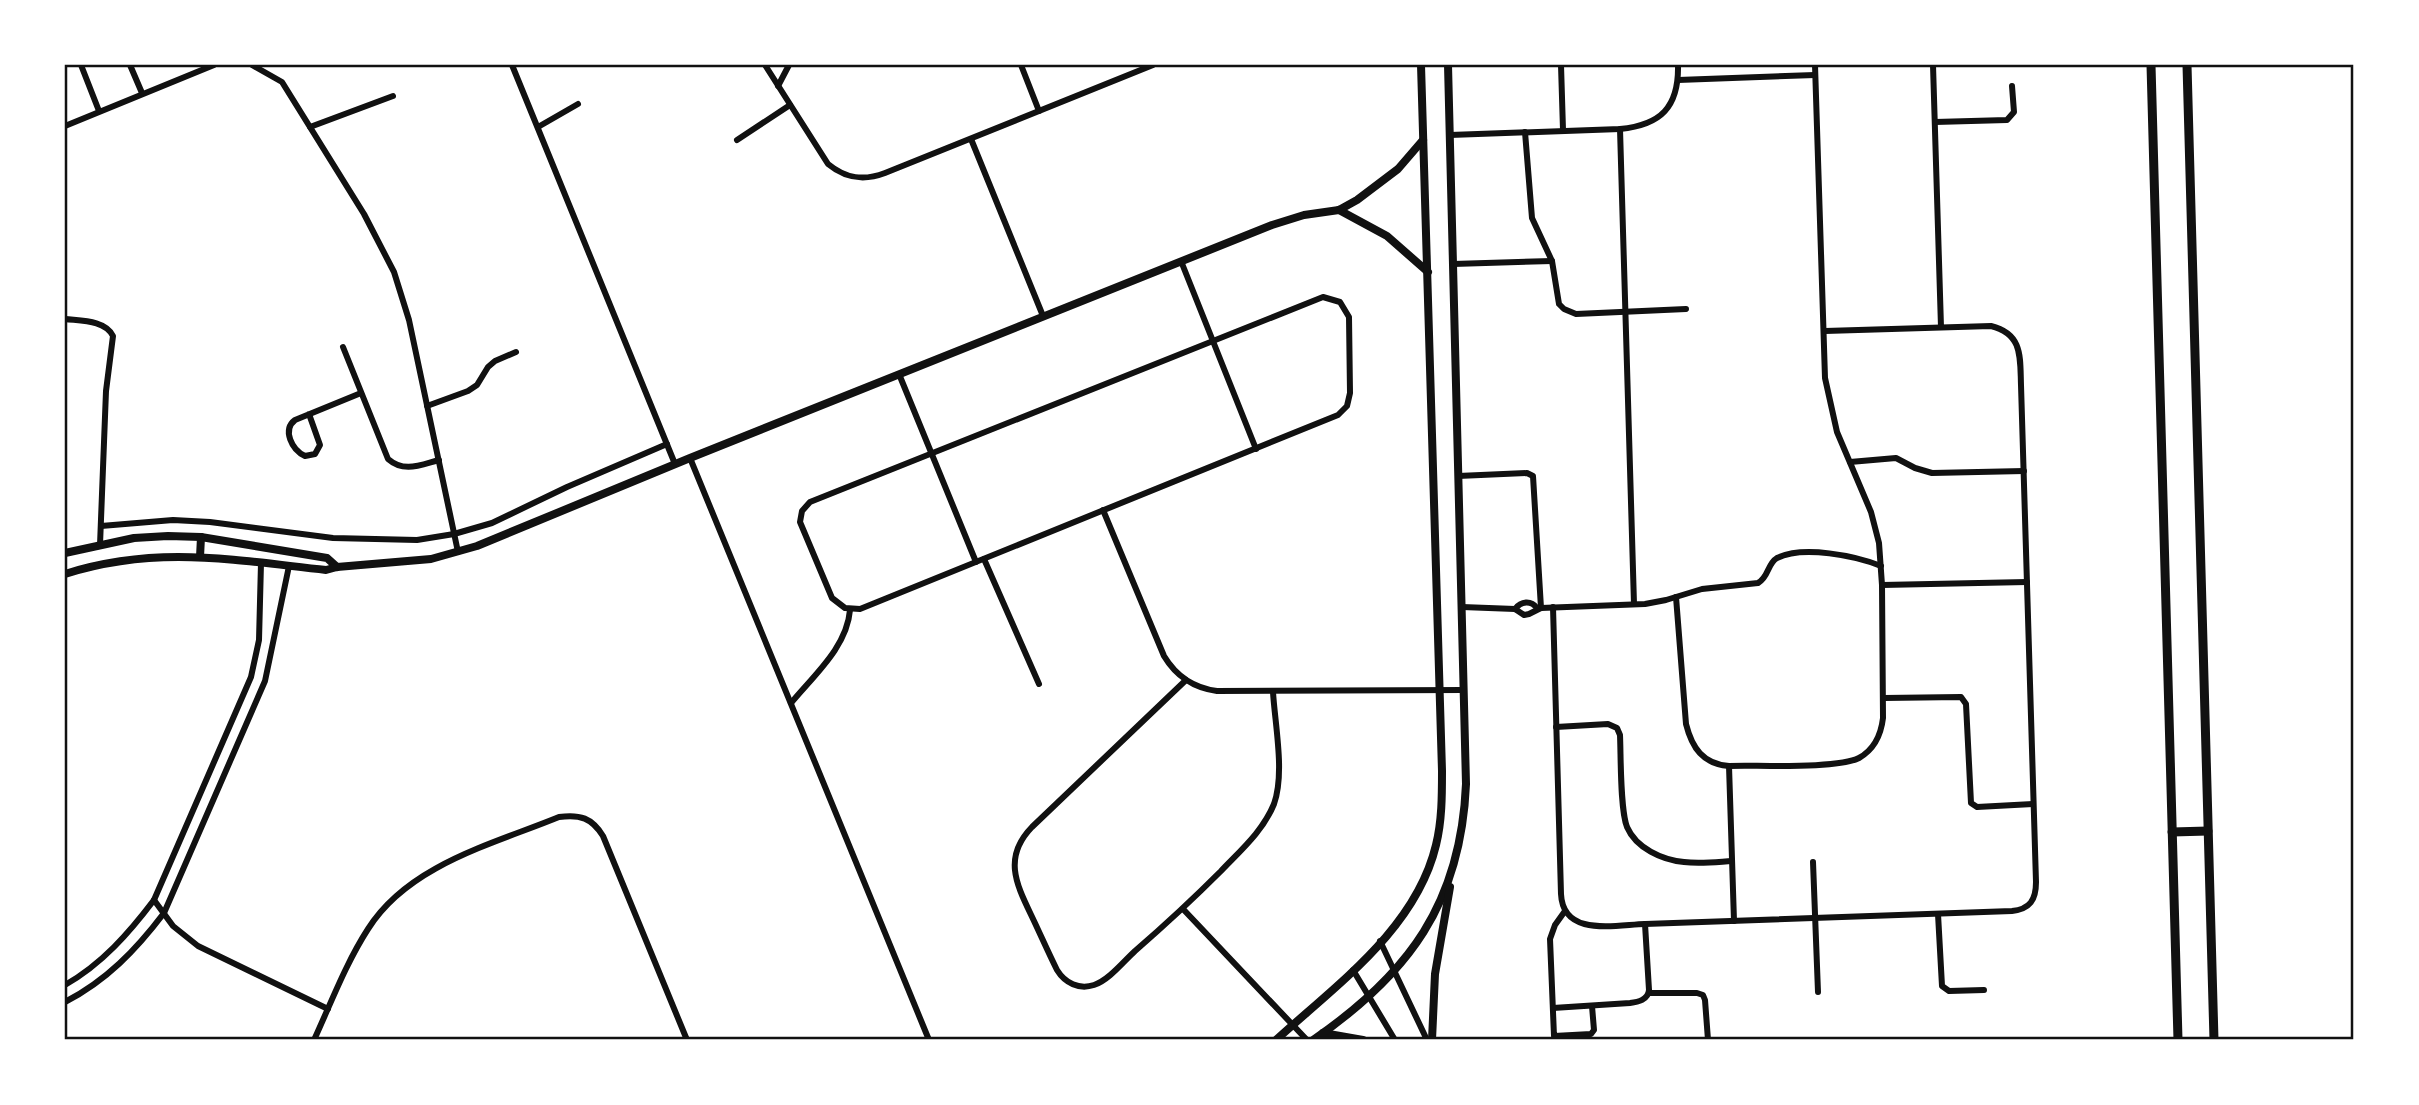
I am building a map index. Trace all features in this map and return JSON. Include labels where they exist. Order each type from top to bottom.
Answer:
[{"type":"main road","points":[[2151,65],[2178,1040]]},
{"type":"main road","points":[[2187,65],[2214,1040]]},
{"type":"main road","points":[[2172,832],[2208,831]]},
{"type":"street","points":[[81,65],[99,111]]},
{"type":"street","points":[[130,65],[142,93]]},
{"type":"street","points":[[65,126],[214,65]]},
{"type":"street","points":[[252,65],[282,82],[364,214],[394,272],[409,320],[458,552]]},
{"type":"street","points":[[270,73],[272,65]]},
{"type":"street","points":[[512,65],[676,464]]},
{"type":"street","points":[[765,65],[828,164],[836,171],[851,177],[876,177],[1153,65]]},
{"type":"street","points":[[778,86],[789,65]]},
{"type":"street","points":[[1021,65],[1039,111]]},
{"type":"street","points":[[1276,1040],[1353,970],[1405,912],[1418,891],[1436,846],[1442,807],[1421,65]]},
{"type":"street","points":[[1429,1040],[1436,965],[1464,818],[1464,690],[1448,65]]},
{"type":"street","points":[[1561,65],[1563,131]]},
{"type":"street","points":[[1450,135],[1641,126],[1660,117],[1673,99],[1678,80],[1678,65]]},
{"type":"street","points":[[1676,597],[1683,705],[1688,734],[1696,751],[1703,758],[1729,766],[1836,763],[1857,759],[1871,749],[1879,738],[1884,718],[1881,566],[1874,521],[1837,432],[1827,393],[1815,65]]},
{"type":"street","points":[[1933,65],[1941,327]]},
{"type":"street","points":[[1678,80],[1815,75]]},
{"type":"street","points":[[1935,122],[2007,120],[2014,112],[2012,86]]},
{"type":"street","points":[[310,127],[393,96]]},
{"type":"street","points":[[538,127],[578,104]]},
{"type":"street","points":[[737,140],[790,105]]},
{"type":"street","points":[[1620,129],[1634,604]]},
{"type":"street","points":[[1525,132],[1530,211],[1552,261],[1557,298],[1564,309],[1576,314],[1686,309]]},
{"type":"street","points":[[971,139],[1043,316]]},
{"type":"street","points":[[65,574],[121,560],[174,555],[326,570],[402,563],[458,552],[1288,219],[1339,210],[1387,179],[1423,140]]},
{"type":"street","points":[[1339,210],[1387,236],[1428,272]]},
{"type":"street","points":[[1181,261],[1256,449]]},
{"type":"street","points":[[1453,264],[1552,261]]},
{"type":"street","points":[[1323,297],[1340,302],[1347,311],[1350,393],[1347,406],[1338,415],[1256,449],[860,609],[850,610],[840,606],[829,593],[802,528],[802,510],[815,499],[1323,297]]},
{"type":"street","points":[[65,318],[103,325],[110,329],[113,336],[106,391],[100,545]]},
{"type":"street","points":[[1553,607],[1561,894],[1565,911],[1573,921],[1585,925],[1645,924],[2016,911],[2028,906],[2036,890],[2024,471],[2020,358],[2017,344],[2006,332],[1990,326],[1825,331]]},
{"type":"street","points":[[343,347],[388,458],[395,465],[404,468],[439,460]]},
{"type":"street","points":[[428,406],[468,391],[477,385],[495,361],[516,352]]},
{"type":"street","points":[[899,374],[976,562]]},
{"type":"street","points":[[309,414],[320,444],[315,454],[305,456],[296,450],[288,430],[291,422],[309,414],[361,393]]},
{"type":"street","points":[[101,526],[173,520],[210,522],[333,538],[417,540],[454,534],[492,523],[667,444]]},
{"type":"street","points":[[690,458],[929,1040]]},
{"type":"street","points":[[1850,462],[1896,458],[1932,473],[2024,471]]},
{"type":"street","points":[[1458,476],[1527,473],[1533,476],[1539,608],[1524,615],[1515,609],[1462,607]]},
{"type":"street","points":[[1103,510],[1164,656],[1172,668],[1200,688],[1273,692],[1464,690]]},
{"type":"street","points":[[65,552],[145,538],[201,537],[327,558],[337,567]]},
{"type":"street","points":[[200,557],[201,537]]},
{"type":"street","points":[[1515,609],[1528,602],[1539,608],[1634,604],[1676,597],[1702,589],[1758,583],[1765,578],[1774,561],[1794,554],[1835,554],[1881,566]]},
{"type":"street","points":[[984,559],[1039,684]]},
{"type":"street","points":[[65,985],[104,957],[131,930],[155,900],[244,696],[257,657],[261,563]]},
{"type":"street","points":[[65,1002],[110,973],[139,946],[164,913],[258,701],[270,660],[289,566]]},
{"type":"street","points":[[1882,584],[2027,582]]},
{"type":"street","points":[[791,704],[839,645],[846,632],[850,610]]},
{"type":"street","points":[[257,657],[270,660]]},
{"type":"street","points":[[1186,680],[1027,832],[1017,851],[1014,866],[1022,895],[1055,967],[1063,979],[1078,986],[1099,982],[1183,909],[1252,839],[1267,817],[1274,802],[1279,773],[1273,692]]},
{"type":"street","points":[[1884,698],[1961,696],[1966,704],[1971,803],[1977,807],[2033,804]]},
{"type":"street","points":[[1556,726],[1608,724],[1617,728],[1620,735],[1626,822],[1632,835],[1642,846],[1673,861],[1732,861]]},
{"type":"street","points":[[1729,766],[1734,921]]},
{"type":"street","points":[[314,1040],[353,954],[369,926],[410,883],[449,862],[559,817],[574,815],[586,818],[596,825],[603,836],[687,1040]]},
{"type":"street","points":[[1813,862],[1818,992]]},
{"type":"street","points":[[1313,1040],[1395,971],[1421,937],[1452,874]]},
{"type":"street","points":[[155,900],[179,932],[198,946],[328,1009]]},
{"type":"street","points":[[1183,909],[1307,1040]]},
{"type":"street","points":[[1565,911],[1555,925],[1550,939],[1555,1036],[1590,1035],[1594,1030],[1592,1006]]},
{"type":"street","points":[[1938,914],[1942,986],[1949,991],[1984,990]]},
{"type":"street","points":[[1645,924],[1649,993]]},
{"type":"street","points":[[1380,942],[1429,1040]]},
{"type":"street","points":[[1353,970],[1395,1040]]},
{"type":"street","points":[[1553,1008],[1634,1003],[1649,993],[1698,993],[1703,995],[1707,1040]]},
{"type":"street","points":[[1323,1033],[1363,1040]]}]
